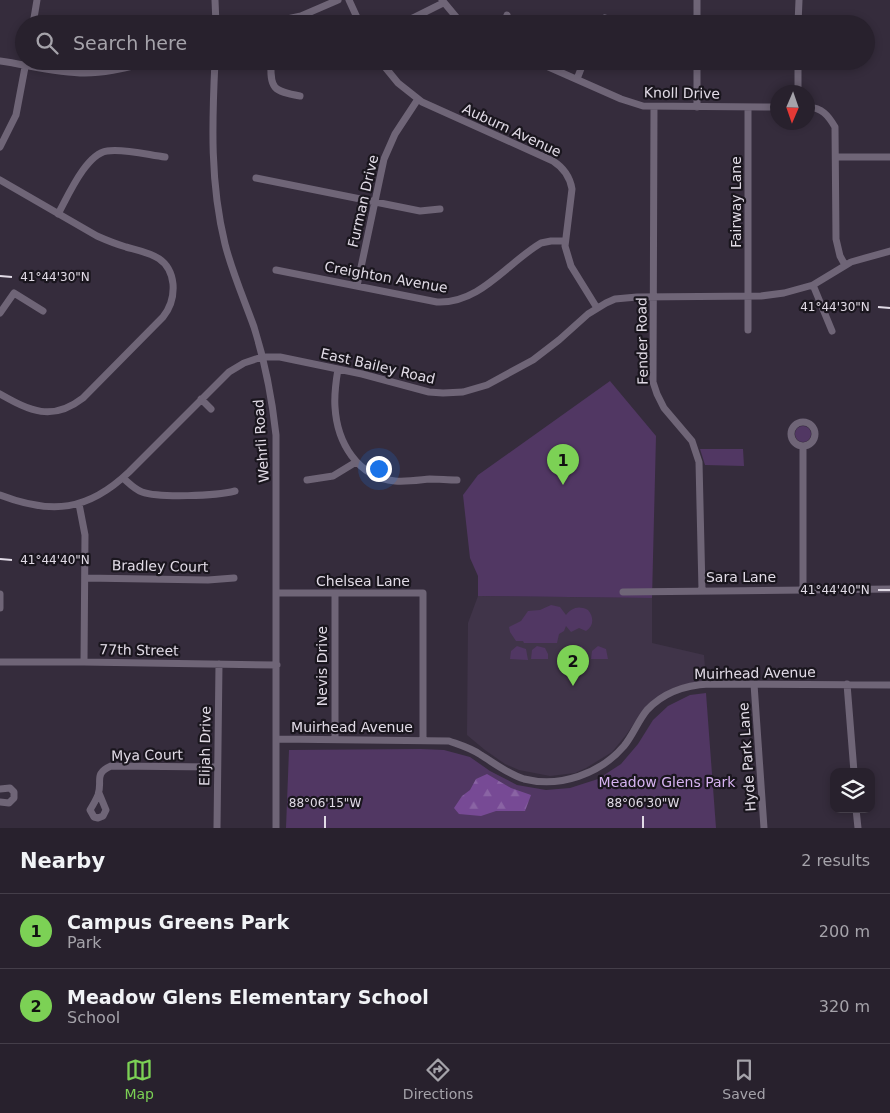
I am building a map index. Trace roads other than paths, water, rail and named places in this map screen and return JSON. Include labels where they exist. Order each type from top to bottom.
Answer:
[{"type":"street","points":[[34,15],[37,0]]},
{"type":"street","points":[[215,0],[216,15]]},
{"type":"street","points":[[303,15],[338,0]]},
{"type":"street","points":[[349,0],[356,15]]},
{"type":"street","points":[[697,15],[698,0]]},
{"type":"street","points":[[798,15],[799,0]]},
{"type":"street","points":[[418,15],[443,1],[455,15]]},
{"type":"street","points":[[0,60],[15,62]]},
{"type":"street","points":[[0,146],[16,115],[25,70]]},
{"type":"street","points":[[59,70],[92,73],[108,70]]},
{"type":"street","name":"Wehrli Road","points":[[215,70],[212,144],[213,170],[219,215],[229,257],[262,357],[273,408],[276,435],[276,828]]},
{"type":"street","points":[[270,70],[270,79],[275,89],[283,93],[300,96]]},
{"type":"street","name":"Auburn Avenue","points":[[387,70],[398,83],[418,99],[434,108],[553,161],[562,168],[570,181],[572,189],[565,241],[571,266],[597,308]]},
{"type":"street","name":"Knoll Drive","points":[[556,70],[636,105],[654,107],[770,107]]},
{"type":"street","points":[[577,79],[580,70]]},
{"type":"street","points":[[697,70],[697,107]]},
{"type":"street","points":[[798,70],[798,85]]},
{"type":"street","name":"Furman Drive","points":[[358,286],[374,202],[389,146],[418,99]]},
{"type":"street","name":"Fender Road","points":[[654,107],[654,387],[664,408],[692,441],[700,462],[702,590]]},
{"type":"street","name":"Fairway Lane","points":[[748,107],[748,330]]},
{"type":"street","points":[[815,108],[829,117],[836,132],[836,239],[840,256],[845,265]]},
{"type":"street","points":[[58,214],[88,163],[96,154],[114,150],[165,157]]},
{"type":"street","points":[[836,157],[890,157]]},
{"type":"street","points":[[256,178],[420,211],[440,209]]},
{"type":"street","points":[[0,180],[113,243],[142,250],[158,258],[168,269],[173,280],[174,291],[164,317],[74,405],[52,412],[37,411],[25,408],[0,394]]},
{"type":"street","name":"Creighton Avenue","points":[[276,270],[437,302],[457,300],[473,294],[541,243],[565,241]]},
{"type":"street","name":"East Bailey Road","points":[[0,495],[42,506],[66,506],[79,504],[102,494],[123,478],[222,378],[236,367],[262,357],[284,358],[338,368],[429,392],[450,393],[470,390],[487,385],[533,360],[588,314],[615,299],[654,296],[748,297],[784,294],[813,285],[845,265],[874,254],[890,251]]},
{"type":"street","points":[[813,285],[832,331]]},
{"type":"street","points":[[0,313],[14,293],[42,311]]},
{"type":"street","points":[[338,368],[334,398],[336,419],[345,446],[356,462],[376,476],[395,481],[457,480]]},
{"type":"street","points":[[201,399],[211,409]]},
{"type":"street","points":[[803,447],[803,590]]},
{"type":"street","points":[[307,480],[333,476],[356,462]]},
{"type":"street","points":[[123,478],[137,490],[150,494],[214,495],[235,491]]},
{"type":"street","points":[[79,504],[85,529],[84,662]]},
{"type":"street","name":"Bradley Court","points":[[85,578],[208,580],[234,578]]},
{"type":"street","name":"Sara Lane","points":[[623,592],[890,589]]},
{"type":"street","name":"Chelsea Lane","points":[[277,593],[423,593],[423,740]]},
{"type":"street","name":"Nevis Drive","points":[[335,593],[335,739]]},
{"type":"street","points":[[0,594],[0,608]]},
{"type":"street","name":"77th Street","points":[[0,662],[277,665]]},
{"type":"street","name":"Elijah Drive","points":[[217,828],[218,664]]},
{"type":"street","name":"Muirhead Avenue","points":[[276,739],[449,741],[463,746],[506,771],[523,778],[558,781],[578,777],[610,759],[623,746],[647,710],[672,692],[700,684],[890,685]]},
{"type":"street","name":"Hyde Park Lane","points":[[754,684],[764,828]]},
{"type":"street","points":[[847,684],[854,768]]},
{"type":"street","name":"Mya Court","points":[[99,793],[100,776],[103,769],[111,766],[217,767]]},
{"type":"street","points":[[0,789],[10,788],[14,792],[14,798],[9,803],[0,802]]},
{"type":"street","points":[[856,813],[858,828]]},
{"type":"place","name":"Campus Greens Park","points":[[563,485]]},
{"type":"place","name":"Meadow Glens Elementary School","points":[[573,686]]},
{"type":"park label","name":"Meadow Glens Park","points":[[667,782]]}]
